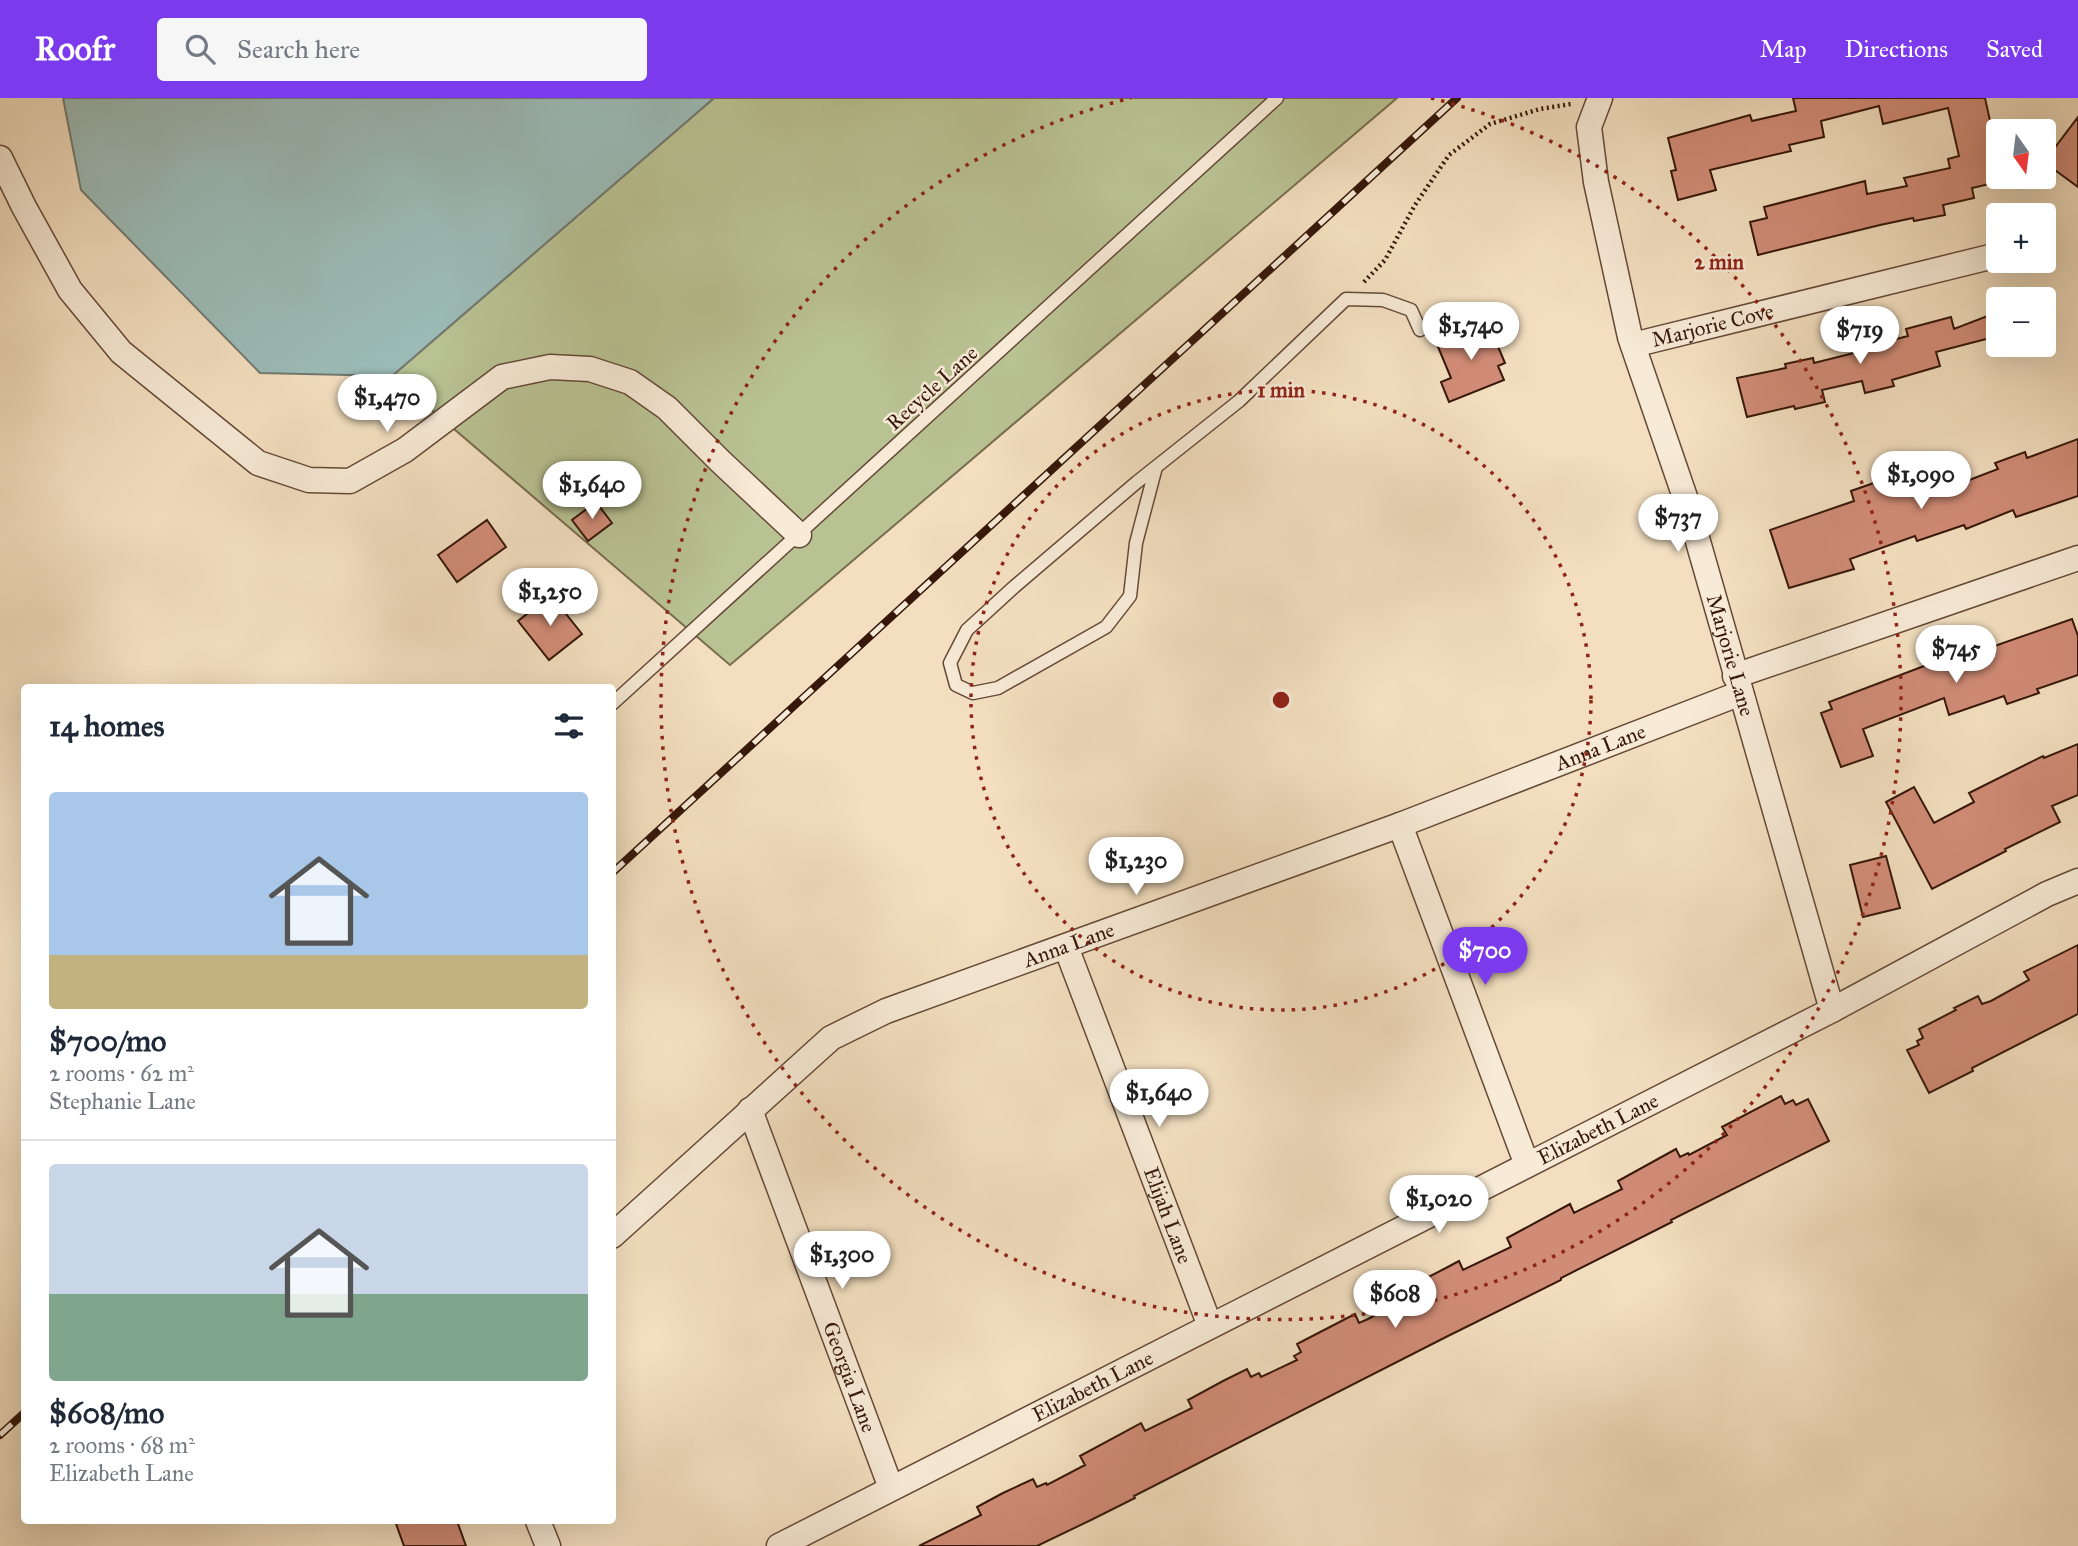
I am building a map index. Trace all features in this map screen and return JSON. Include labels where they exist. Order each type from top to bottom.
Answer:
[{"type":"street","name":"Marjorie Lane","points":[[1600,98],[1589,127],[1596,182],[1633,345],[1687,503],[1832,1010]]},
{"type":"street","points":[[0,158],[70,290],[121,352],[258,463],[309,480],[350,481],[405,450],[502,377],[550,367],[590,369],[630,382],[667,408],[799,535]]},
{"type":"street","name":"Marjorie Cove","points":[[1633,345],[1986,258]]},
{"type":"street","name":"Anna Lane","points":[[616,1232],[831,1038],[886,1011],[1400,825],[1738,684],[2078,558]]},
{"type":"street","points":[[1400,825],[1527,1165]]},
{"type":"street","name":"Elizabeth Lane","points":[[779,1546],[1832,1010],[2047,894],[2078,881]]},
{"type":"street","name":"Elijah Lane","points":[[1066,947],[1210,1326]]},
{"type":"street","name":"Georgia Lane","points":[[750,1110],[891,1488]]},
{"type":"street","points":[[539,1524],[548,1546]]},
{"type":"lane","name":"Recycle Lane","points":[[616,700],[1276,98]]},
{"type":"lane","points":[[1156,467],[1136,543],[1130,596],[1106,627],[998,688],[973,693],[956,685],[950,663],[967,630],[1156,467],[1239,401],[1346,299],[1383,300],[1411,310],[1420,330]]},
{"type":"path","points":[[1346,299],[1385,260],[1415,205],[1449,155],[1490,124],[1540,109],[1572,104]]},
{"type":"green space","points":[[714,98],[1397,98],[730,665],[392,376]]},
{"type":"water","points":[[63,98],[714,98],[392,376],[260,373],[81,190]]},
{"type":"building","points":[[1793,98],[1985,98],[1990,119],[1986,119],[1986,185],[1972,188],[1974,198],[1943,205],[1945,215],[1880,225],[1758,255],[1750,222],[1767,218],[1764,207],[1865,181],[1867,194],[1907,186],[1904,178],[1950,168],[1948,159],[1959,156],[1948,108],[1883,124],[1879,106],[1821,121],[1824,137],[1789,145],[1791,151],[1710,170],[1716,190],[1678,200],[1671,171],[1676,170],[1668,138],[1750,115],[1752,121],[1796,111]]},
{"type":"building","points":[[2078,117],[2078,187],[2056,171],[2056,146]]},
{"type":"building","points":[[1951,317],[1954,329],[1986,317],[1986,339],[1936,352],[1940,366],[1892,380],[1894,386],[1865,393],[1862,381],[1822,390],[1825,402],[1747,417],[1737,378],[1786,368],[1785,364],[1813,358],[1814,363],[1854,353],[1854,350],[1908,336],[1906,329]]},
{"type":"building","points":[[1488,323],[1505,363],[1498,366],[1504,380],[1449,402],[1441,382],[1451,378],[1436,342]]},
{"type":"building","points":[[2078,439],[2078,496],[2016,517],[2013,510],[1966,529],[1964,525],[1917,541],[1915,536],[1850,559],[1854,569],[1789,588],[1770,530],[1854,501],[1851,491],[1925,465],[1934,492],[1938,492],[1998,469],[1995,463],[2025,452],[2027,458]]},
{"type":"building","points":[[596,502],[612,523],[588,541],[572,520]]},
{"type":"building","points":[[487,520],[506,547],[457,582],[438,555]]},
{"type":"building","points":[[551,595],[582,634],[549,660],[518,621]]},
{"type":"building","points":[[2072,619],[2078,636],[2078,675],[2037,689],[2039,693],[2007,704],[2004,696],[1949,715],[1944,698],[1863,729],[1873,756],[1841,767],[1821,713],[1832,709],[1829,702],[1932,663],[1962,653],[1963,657]]},
{"type":"building","points":[[2078,744],[2078,795],[2052,806],[2060,822],[1932,889],[1886,802],[1914,787],[1934,823],[1974,802],[1969,793],[2043,756],[2044,758]]},
{"type":"building","points":[[1886,856],[1900,908],[1863,917],[1850,865]]},
{"type":"building","points":[[2078,945],[2078,1014],[1929,1093],[1907,1050],[1919,1045],[1917,1041],[1923,1038],[1919,1029],[1978,996],[1982,1004],[1991,1001],[2029,980],[2024,972]]},
{"type":"building","points":[[1781,1096],[1785,1104],[1793,1100],[1796,1105],[1808,1099],[1829,1141],[1037,1546],[919,1546],[981,1515],[977,1507],[1003,1493],[1033,1479],[1037,1487],[1046,1483],[1047,1485],[1085,1465],[1080,1456],[1141,1423],[1145,1431],[1192,1408],[1188,1400],[1247,1369],[1251,1377],[1259,1373],[1261,1377],[1297,1360],[1294,1356],[1301,1352],[1297,1344],[1355,1314],[1359,1323],[1368,1319],[1405,1299],[1401,1291],[1459,1261],[1463,1270],[1511,1247],[1507,1238],[1570,1204],[1574,1213],[1622,1189],[1618,1181],[1676,1149],[1680,1157],[1688,1153],[1689,1155],[1727,1135],[1722,1127]]},
{"type":"building","points":[[396,1524],[458,1524],[466,1546],[404,1546]]},
{"type":"railway","points":[[616,869],[1457,98]]},
{"type":"railway","points":[[0,1435],[21,1416]]}]
